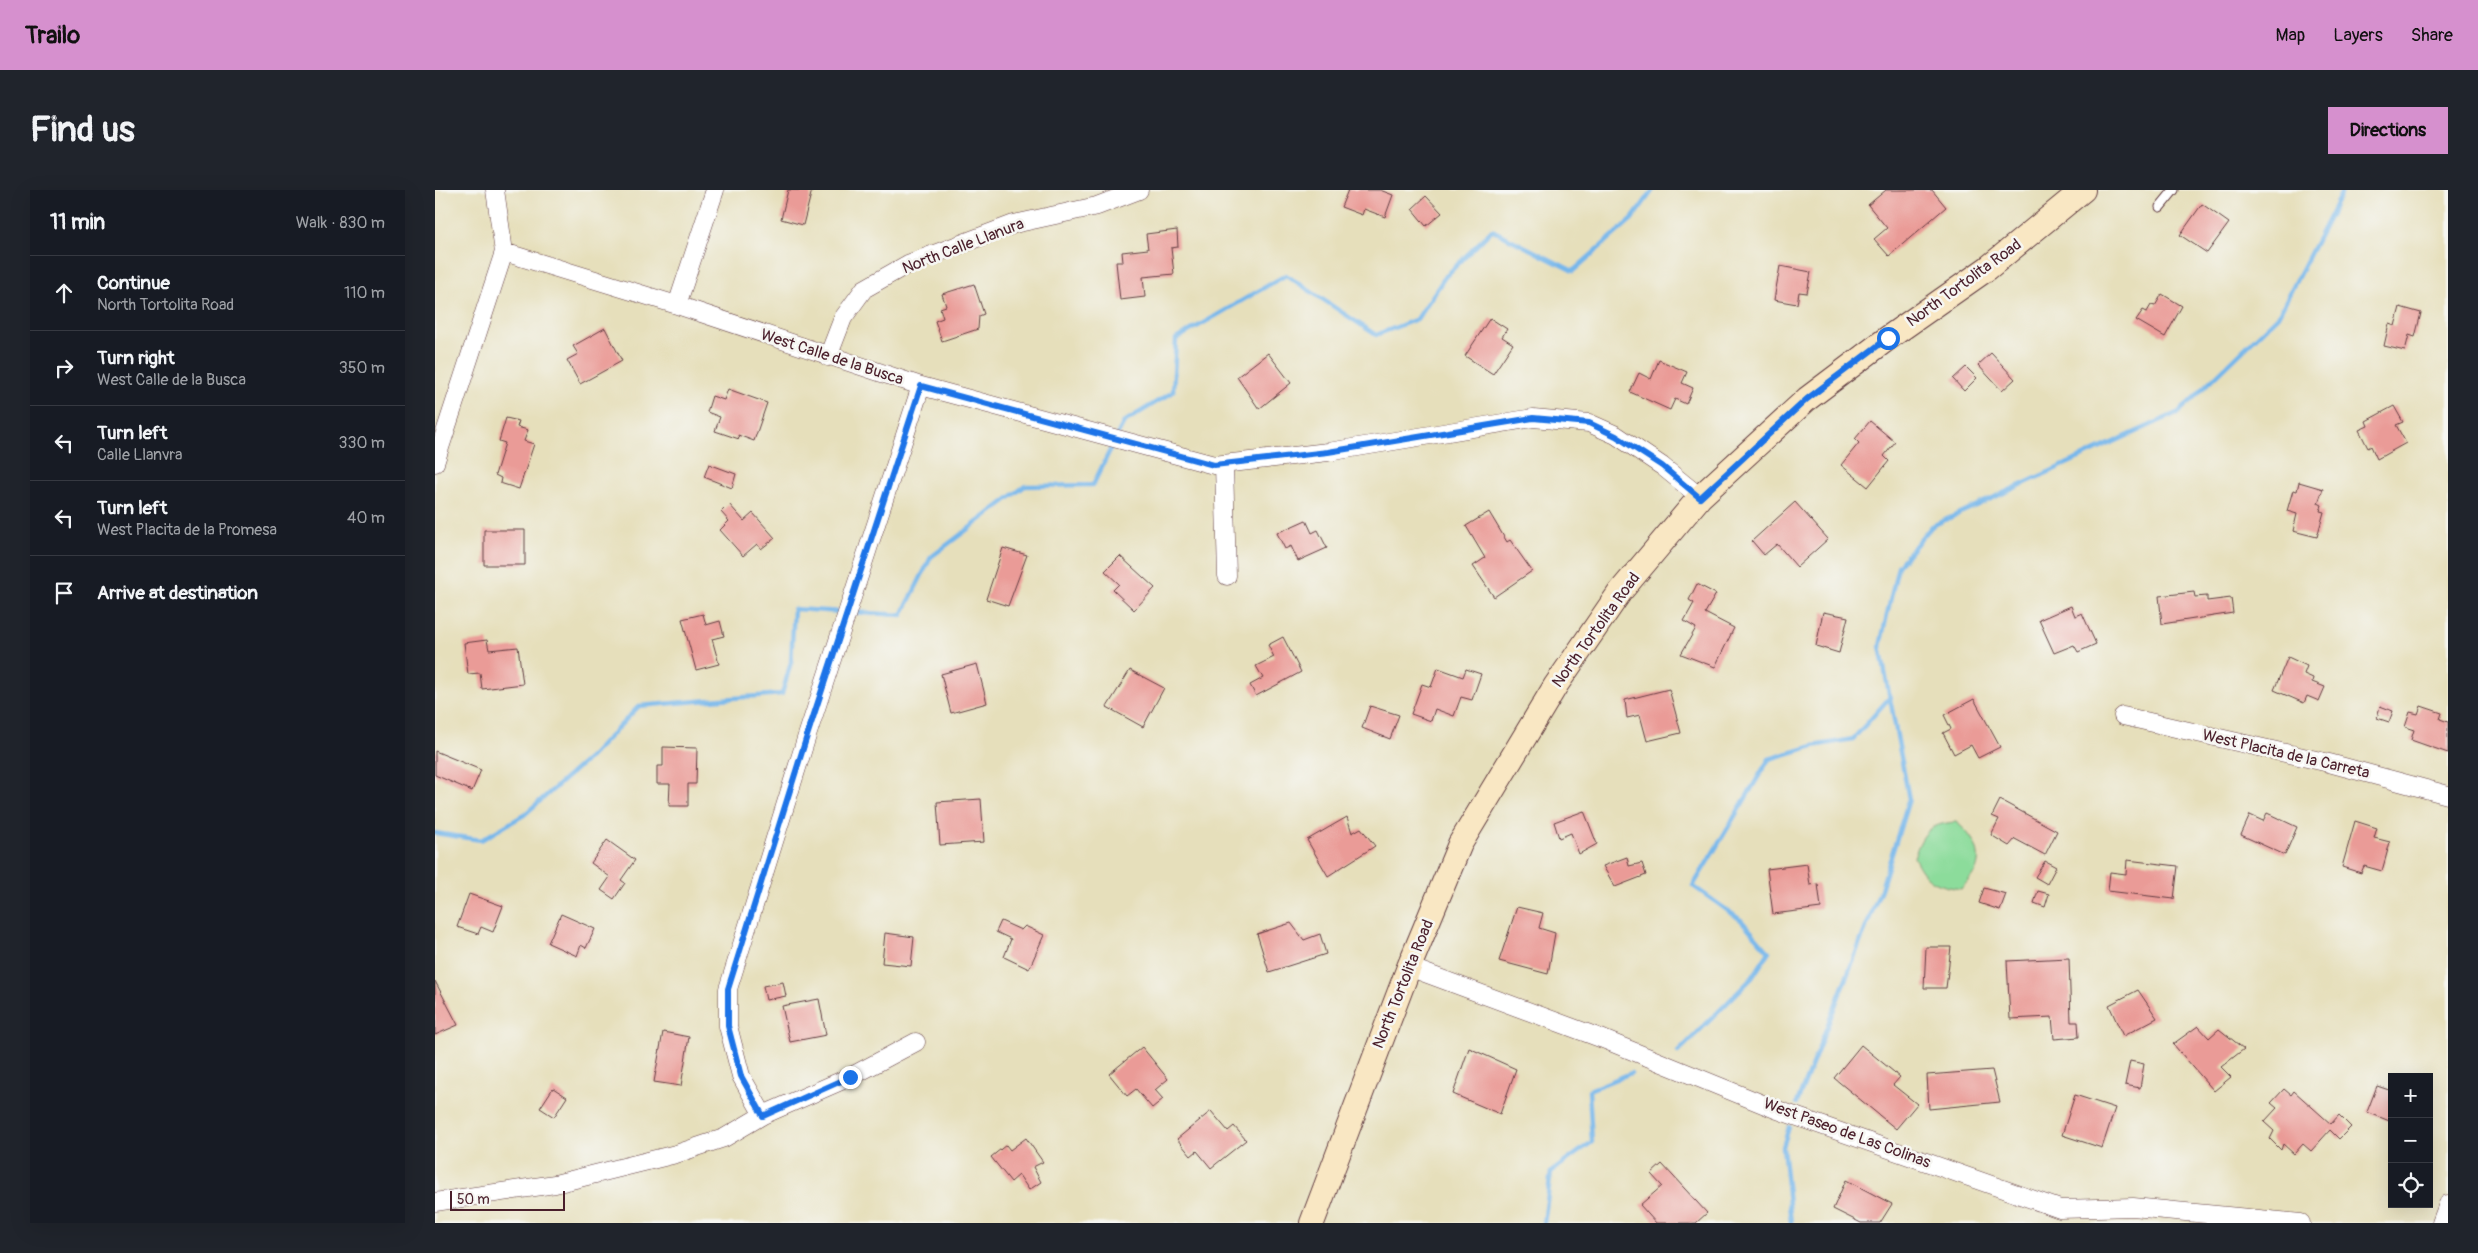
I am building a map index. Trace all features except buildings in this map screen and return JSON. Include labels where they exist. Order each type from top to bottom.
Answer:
[{"type":"street","points":[[435,463],[504,252],[495,190]]},
{"type":"street","points":[[677,305],[715,190]]},
{"type":"street","name":"North Calle Llanura","points":[[828,356],[843,318],[864,289],[908,264],[1014,224],[1097,206],[1139,190]]},
{"type":"street","name":"North Tortolita Road","points":[[1312,1223],[1409,967],[1460,844],[1556,685],[1620,592],[1700,498],[1807,399],[1988,268],[2083,190]]},
{"type":"street","name":"West Calle de la Busca","points":[[504,252],[677,305],[921,386],[1214,465],[1328,452],[1533,418],[1589,423],[1616,436],[1662,466],[1700,498]]},
{"type":"street","points":[[763,1116],[741,1076],[728,1026],[728,989],[827,672],[921,386]]},
{"type":"street","points":[[1224,464],[1227,576]]},
{"type":"street","name":"West Placita de la Carreta","points":[[2123,716],[2329,763],[2448,795]]},
{"type":"street","name":"West Paseo de Las Colinas","points":[[1409,967],[1603,1039],[1775,1108],[2059,1216],[2133,1207],[2301,1223]]},
{"type":"street","points":[[435,1202],[555,1184],[677,1154],[724,1138],[763,1116],[850,1077],[916,1042]]},
{"type":"street","points":[[2441,1223],[2448,1204]]},
{"type":"lane","points":[[2160,206],[2174,190]]},
{"type":"green space","points":[[1956,822],[1971,837],[1978,856],[1976,870],[1961,889],[1944,886],[1932,881],[1923,872],[1914,857],[1924,835],[1928,831],[1939,825]]},
{"type":"waterway","points":[[1117,435],[1124,422],[1173,392],[1176,339],[1286,275],[1376,335],[1417,319],[1445,277],[1492,230],[1573,271],[1632,219],[1653,190]]},
{"type":"waterway","points":[[1797,1103],[1881,889],[1909,799],[1880,646],[1898,566],[1932,526],[2179,412],[2278,316],[2343,190]]},
{"type":"waterway","points":[[851,612],[902,615],[931,557],[1025,486],[1093,485],[1114,442]]},
{"type":"waterway","points":[[435,833],[481,840],[524,815],[590,757],[639,706],[782,694],[791,662],[794,609],[843,612]]},
{"type":"waterway","points":[[1678,1052],[1752,978],[1769,952],[1741,920],[1693,886],[1769,759],[1813,746],[1853,739],[1890,697]]},
{"type":"waterway","points":[[1544,1223],[1551,1172],[1592,1142],[1589,1090],[1631,1073]]},
{"type":"waterway","points":[[1789,1127],[1783,1147],[1791,1223]]},
{"type":"route","points":[[850,1077],[763,1116],[741,1076],[728,1026],[728,989],[866,551],[921,386],[1214,465],[1390,443],[1533,418],[1589,423],[1616,436],[1662,466],[1700,498],[1807,399],[1888,338]]}]
